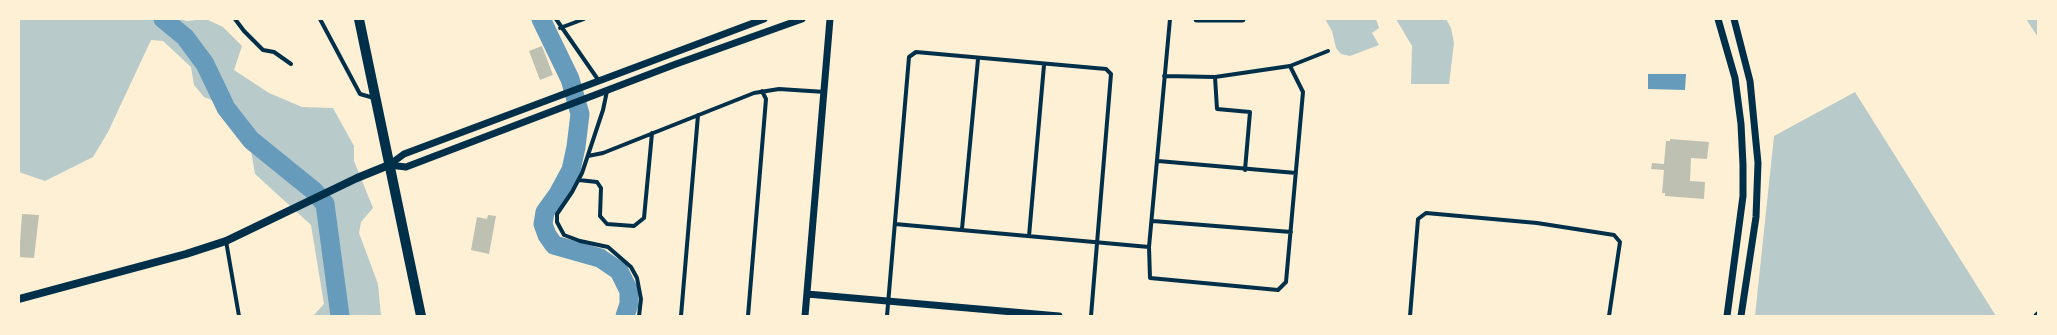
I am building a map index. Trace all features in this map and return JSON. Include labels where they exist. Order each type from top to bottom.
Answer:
[{"type":"main road","points":[[360,19],[375,98],[421,316]]},
{"type":"main road","points":[[19,299],[186,254],[226,241],[357,178],[389,165]]},
{"type":"street","points":[[235,19],[244,31],[263,50],[274,52],[291,64]]},
{"type":"street","points":[[320,19],[360,94],[375,98]]},
{"type":"street","points":[[556,19],[560,28],[599,81]]},
{"type":"street","points":[[560,28],[584,19]]},
{"type":"street","points":[[389,165],[404,154],[764,19]]},
{"type":"street","points":[[389,165],[406,167],[802,19]]},
{"type":"street","points":[[805,316],[830,19]]},
{"type":"street","points":[[1170,19],[1153,221],[1149,247],[1150,278],[1278,290],[1286,282],[1303,92],[1290,66]]},
{"type":"street","points":[[1196,19],[1242,19]]},
{"type":"street","points":[[1718,19],[1735,78],[1741,124],[1743,165],[1743,196],[1727,316]]},
{"type":"street","points":[[1734,19],[1750,81],[1758,163],[1756,217],[1742,316]]},
{"type":"street","points":[[1164,76],[1215,77],[1290,66],[1328,50]]},
{"type":"street","points":[[887,316],[909,57],[916,52],[1044,65],[1106,69],[1112,74],[1091,316]]},
{"type":"street","points":[[962,229],[978,59]]},
{"type":"street","points":[[1029,236],[1044,65]]},
{"type":"street","points":[[1215,77],[1217,109],[1250,112],[1245,170]]},
{"type":"street","points":[[588,156],[603,153],[762,91],[779,89],[825,92]]},
{"type":"street","points":[[607,91],[603,110],[579,180],[557,214],[560,229],[564,235],[572,239],[608,247],[625,259],[637,278],[641,299],[639,316]]},
{"type":"street","points":[[748,316],[766,99],[762,91]]},
{"type":"street","points":[[680,316],[698,115]]},
{"type":"street","points":[[579,180],[597,182],[601,188],[600,216],[607,224],[634,226],[644,218],[652,133]]},
{"type":"street","points":[[1158,161],[1245,170],[1296,173]]},
{"type":"street","points":[[1410,316],[1418,219],[1426,213],[1537,224],[1614,235],[1620,242],[1609,316]]},
{"type":"street","points":[[1153,221],[1291,232]]},
{"type":"street","points":[[895,224],[1149,247]]},
{"type":"street","points":[[226,241],[239,316]]},
{"type":"street","points":[[807,294],[1060,316]]},
{"type":"shaded area","points":[[19,19],[180,19],[187,21],[206,19],[223,27],[242,46],[234,70],[269,93],[302,107],[333,108],[354,146],[354,161],[373,208],[361,222],[359,233],[378,284],[381,316],[313,316],[324,304],[311,225],[255,174],[247,128],[232,108],[204,97],[194,85],[191,67],[163,41],[151,40],[108,132],[93,157],[45,181],[19,172]]},
{"type":"shaded area","points":[[1325,19],[1376,19],[1379,28],[1372,33],[1379,45],[1350,56],[1341,54],[1336,48],[1332,31]]},
{"type":"shaded area","points":[[1396,19],[1446,19],[1451,28],[1454,43],[1449,84],[1411,84],[1412,46]]},
{"type":"shaded area","points":[[2026,19],[2038,19],[2038,37]]},
{"type":"shaded area","points":[[1855,92],[1996,316],[1755,316],[1774,136]]},
{"type":"water","points":[[1648,74],[1686,74],[1685,90],[1648,89]]},
{"type":"building","points":[[542,46],[553,75],[540,80],[529,51]]},
{"type":"building","points":[[1670,139],[1709,142],[1707,159],[1691,158],[1690,181],[1705,182],[1704,199],[1665,196],[1665,193],[1662,193],[1664,170],[1651,169],[1652,163],[1664,164],[1666,141],[1670,141]]},
{"type":"building","points":[[22,214],[39,215],[34,258],[19,257]]},
{"type":"building","points":[[488,215],[496,216],[489,254],[471,250],[477,217],[487,219]]},
{"type":"waterway","points":[[163,19],[185,37],[205,64],[226,108],[251,140],[314,191],[325,204],[340,316]]},
{"type":"waterway","points":[[541,19],[570,79],[580,114],[576,147],[571,170],[558,194],[545,212],[543,224],[547,235],[554,245],[600,258],[619,271],[629,291],[629,304],[625,316]]}]
